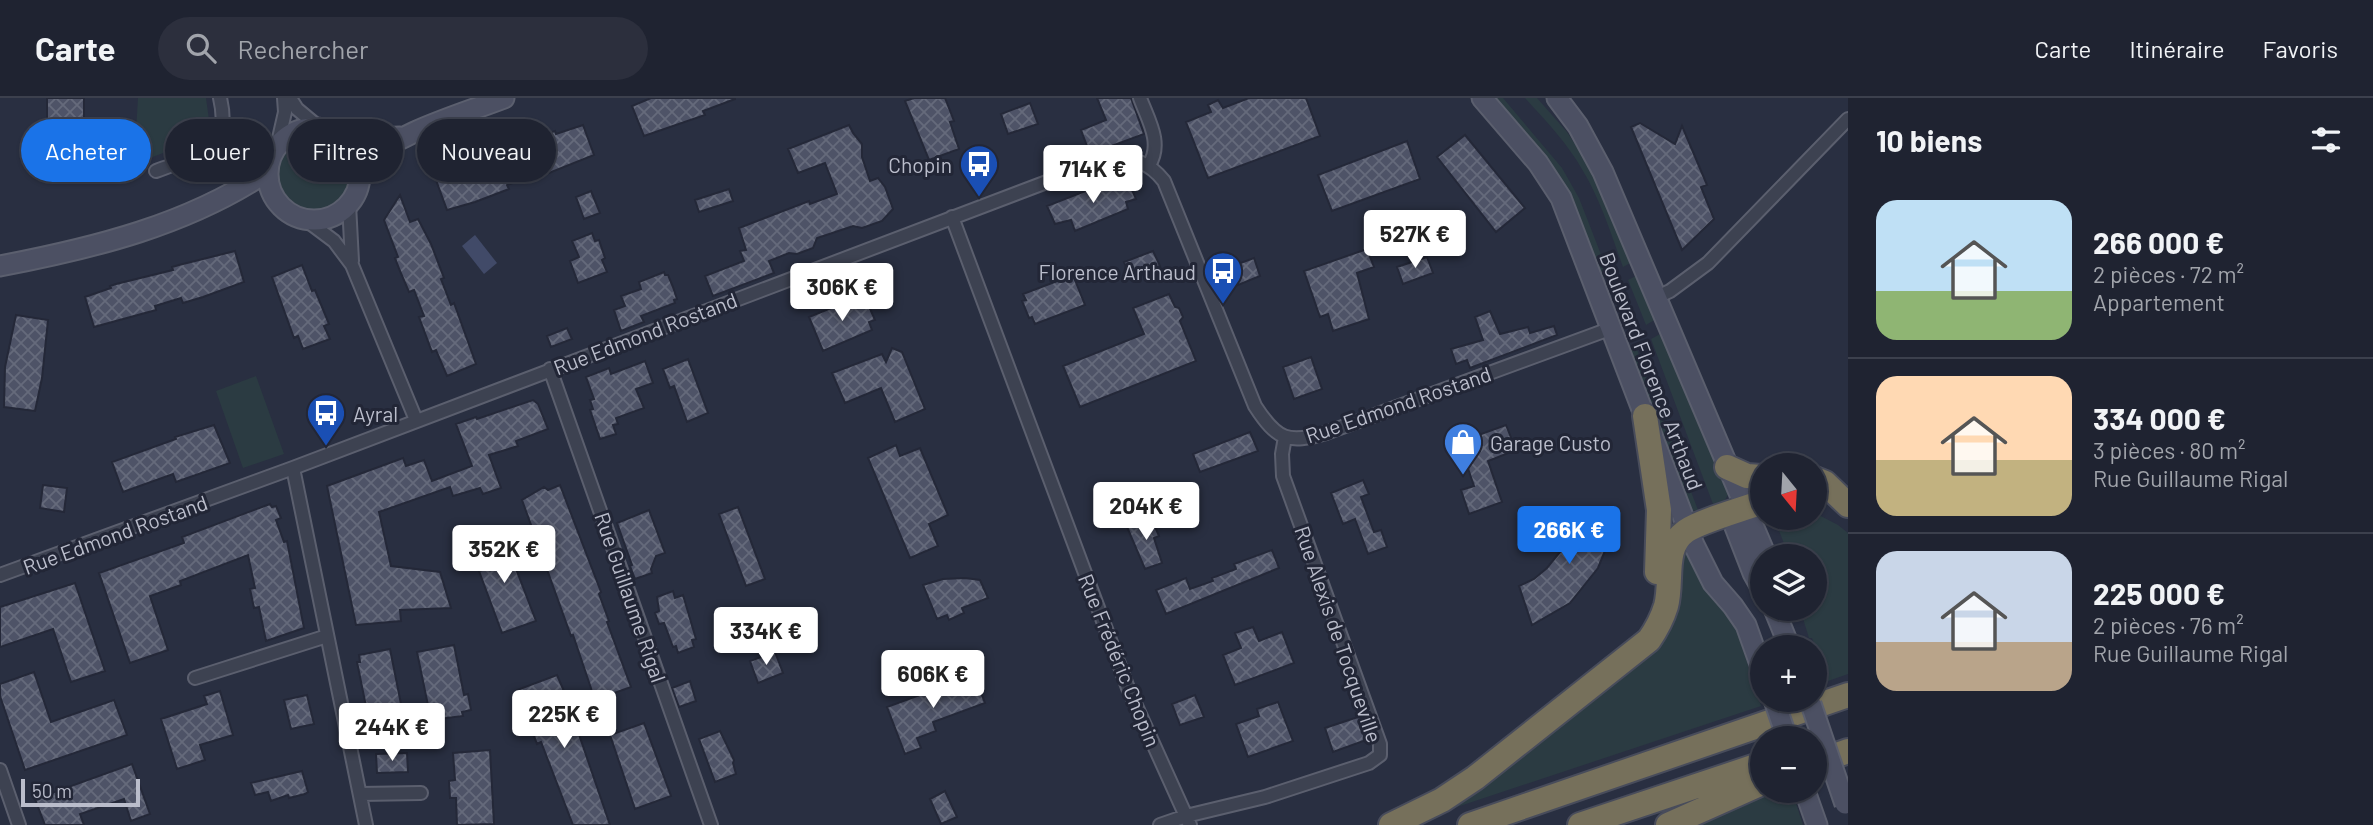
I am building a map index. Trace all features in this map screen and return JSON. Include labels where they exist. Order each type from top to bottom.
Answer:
[{"type":"highway","points":[[1637,650],[1647,626],[1657,581],[1659,510],[1645,416]]},
{"type":"highway","points":[[1727,467],[1750,476]]},
{"type":"highway","points":[[1827,484],[1848,507]]},
{"type":"highway","points":[[1827,502],[1848,507]]},
{"type":"highway","points":[[1391,825],[1442,800],[1475,779],[1649,640],[1667,605],[1671,550],[1675,542],[1688,529],[1747,508]]},
{"type":"highway","points":[[1470,825],[1848,695]]},
{"type":"highway","points":[[1827,742],[1848,735]]},
{"type":"highway","points":[[1827,759],[1848,751]]},
{"type":"highway","points":[[1580,825],[1750,768]]},
{"type":"highway","points":[[1668,825],[1750,788]]},
{"type":"main road","points":[[403,136],[504,98]]},
{"type":"main road","name":"Boulevard Florence Arthaud","points":[[1482,98],[1551,180],[1572,225],[1701,562],[1713,583],[1746,625],[1750,636]]},
{"type":"main road","name":"Boulevard Florence Arthaud","points":[[1557,98],[1590,146],[1761,544]]},
{"type":"main road","points":[[274,155],[277,147],[288,139]]},
{"type":"main road","points":[[0,266],[144,231],[212,205],[250,182]]},
{"type":"main road","points":[[268,182],[275,199],[290,214],[306,219],[329,218],[349,204],[359,182]]},
{"type":"main road","points":[[212,205],[246,199],[275,199]]},
{"type":"main road","name":"Boulevard Florence Arthaud","points":[[1747,508],[1750,544]]},
{"type":"main road","points":[[1814,712],[1847,808]]},
{"type":"main road","points":[[1809,803],[1815,820]]},
{"type":"street","points":[[156,171],[204,153],[217,142],[223,129],[224,116],[220,98]]},
{"type":"street","points":[[277,147],[285,112],[284,98]]},
{"type":"street","points":[[290,98],[297,109],[309,119]]},
{"type":"street","points":[[1140,98],[1156,143],[1155,155],[1149,165]]},
{"type":"street","points":[[1657,297],[1670,291],[1708,263],[1848,119]]},
{"type":"street","name":"Rue Edmond Rostand","points":[[0,575],[293,468],[1111,158],[1132,158],[1149,165],[1164,181],[1255,406],[1269,427],[1285,437],[1303,440],[1326,433],[1612,328]]},
{"type":"street","points":[[349,204],[352,265]]},
{"type":"street","name":"Rue Frédéric Chopin","points":[[952,218],[1128,688],[1188,820]]},
{"type":"street","points":[[306,219],[334,241],[352,265],[416,420]]},
{"type":"street","name":"Rue Guillaume Rigal","points":[[550,369],[711,825]]},
{"type":"street","name":"Rue Alexis de Tocqueville","points":[[1188,820],[1369,763],[1380,755],[1380,744],[1283,476],[1282,454],[1285,437]]},
{"type":"street","points":[[293,468],[366,825]]},
{"type":"street","points":[[195,678],[327,636]]},
{"type":"street","points":[[0,770],[19,825]]},
{"type":"street","points":[[360,794],[421,793]]},
{"type":"street","points":[[1160,825],[1188,820]]},
{"type":"shaded area","points":[[138,98],[206,98],[209,119],[165,119],[165,152],[151,158],[151,119],[137,119]]},
{"type":"shaded area","points":[[1492,98],[1503,98],[1562,168],[1579,198],[1609,275],[1602,280]]},
{"type":"shaded area","points":[[1525,98],[1537,98],[1567,132],[1588,164],[1632,262],[1623,267],[1600,206],[1583,171],[1564,142]]},
{"type":"shaded area","points":[[288,148],[288,182],[351,182],[345,195],[335,205],[321,211],[307,211],[293,205],[283,195],[277,181],[277,167]]},
{"type":"shaded area","points":[[1638,275],[1656,319],[1646,325],[1628,280]]},
{"type":"shaded area","points":[[1662,333],[1729,493],[1725,500],[1713,504],[1651,339]]},
{"type":"shaded area","points":[[1636,347],[1698,510],[1689,511],[1628,351]]},
{"type":"shaded area","points":[[256,376],[284,454],[243,468],[216,391]]},
{"type":"shaded area","points":[[1827,519],[1848,533],[1848,674],[1828,681],[1827,635],[1808,635],[1804,621],[1827,621],[1827,544],[1784,544],[1779,530],[1827,530]]},
{"type":"shaded area","points":[[1685,547],[1736,627],[1750,671],[1750,710],[1442,812],[1641,661]]},
{"type":"shaded area","points":[[1750,800],[1750,803],[1796,803],[1803,825],[1688,825]]},
{"type":"water","points":[[475,235],[497,263],[484,274],[462,246]]},
{"type":"building","points":[[47,98],[84,98],[84,119],[47,119]]},
{"type":"building","points":[[651,98],[735,99],[703,111],[705,115],[644,136],[632,106]]},
{"type":"building","points":[[914,98],[945,98],[954,121],[950,122],[959,149],[929,160],[905,101]]},
{"type":"building","points":[[1097,98],[1131,98],[1144,134],[1090,154],[1081,130],[1106,120]]},
{"type":"building","points":[[1249,98],[1306,98],[1320,136],[1208,178],[1186,122],[1211,112],[1208,105],[1218,100],[1223,108]]},
{"type":"building","points":[[1030,103],[1038,124],[1008,134],[1001,114]]},
{"type":"building","points":[[1640,123],[1675,144],[1682,126],[1707,185],[1701,187],[1714,219],[1682,250],[1631,127]]},
{"type":"building","points":[[583,125],[594,155],[556,170],[556,134]]},
{"type":"building","points":[[849,125],[862,144],[862,157],[870,181],[878,178],[885,187],[893,209],[882,221],[862,228],[853,226],[817,238],[813,248],[769,261],[774,273],[713,296],[705,276],[744,261],[740,251],[746,250],[739,228],[809,201],[810,204],[837,194],[825,163],[798,173],[788,149]]},
{"type":"building","points":[[1465,135],[1525,208],[1496,232],[1437,157]]},
{"type":"building","points":[[1407,141],[1420,179],[1332,211],[1318,175]]},
{"type":"building","points":[[1116,179],[1118,185],[1128,180],[1136,199],[1126,202],[1128,209],[1075,231],[1071,220],[1055,224],[1047,206]]},
{"type":"building","points":[[437,182],[516,182],[507,185],[509,189],[447,210]]},
{"type":"building","points":[[729,189],[733,201],[699,212],[695,200]]},
{"type":"building","points":[[591,191],[600,213],[584,219],[576,197]]},
{"type":"building","points":[[400,195],[410,222],[418,219],[431,244],[444,278],[441,279],[451,305],[454,303],[476,364],[447,376],[436,350],[432,352],[419,317],[424,316],[414,290],[409,292],[400,271],[395,258],[398,257],[384,220]]},
{"type":"building","points":[[592,233],[595,241],[599,240],[607,272],[578,283],[570,261],[579,257],[572,241]]},
{"type":"building","points":[[1367,249],[1374,267],[1357,273],[1369,319],[1333,331],[1328,314],[1320,317],[1304,271]]},
{"type":"building","points":[[235,251],[244,282],[183,303],[181,298],[155,306],[156,310],[94,327],[85,297],[116,284]]},
{"type":"building","points":[[1153,251],[1160,266],[1131,280],[1124,262]]},
{"type":"building","points":[[1427,257],[1433,273],[1403,284],[1397,267]]},
{"type":"building","points":[[1254,258],[1260,276],[1221,292],[1213,273]]},
{"type":"building","points":[[302,265],[329,324],[324,326],[330,339],[303,349],[298,336],[294,338],[272,277]]},
{"type":"building","points":[[664,272],[673,287],[677,299],[674,300],[675,303],[641,316],[644,322],[621,331],[614,310],[625,306],[621,296],[641,289],[639,282]]},
{"type":"building","points":[[1073,275],[1085,305],[1035,324],[1032,317],[1029,318],[1022,301],[1026,300],[1023,294]]},
{"type":"building","points":[[1169,294],[1183,317],[1180,321],[1196,361],[1080,407],[1063,366],[1144,334],[1133,308]]},
{"type":"building","points":[[858,297],[861,304],[867,302],[875,320],[869,322],[872,330],[823,351],[809,317]]},
{"type":"building","points":[[1490,311],[1500,334],[1528,327],[1530,333],[1554,326],[1557,335],[1470,368],[1467,360],[1456,364],[1451,349],[1483,340],[1475,317]]},
{"type":"building","points":[[16,315],[48,320],[42,378],[35,411],[4,407],[5,367]]},
{"type":"building","points":[[567,328],[572,339],[551,347],[547,336]]},
{"type":"building","points":[[892,348],[902,352],[925,409],[895,422],[881,388],[845,403],[832,373],[882,354],[886,362]]},
{"type":"building","points":[[1311,357],[1322,389],[1294,399],[1283,367]]},
{"type":"building","points":[[688,359],[708,413],[687,422],[674,386],[670,388],[663,369]]},
{"type":"building","points":[[645,361],[653,383],[636,389],[644,408],[616,418],[618,424],[613,425],[616,434],[600,439],[590,410],[593,409],[590,400],[594,399],[586,377],[609,368],[611,374]]},
{"type":"building","points":[[533,400],[538,404],[548,429],[516,441],[518,446],[489,455],[501,488],[483,494],[480,488],[453,496],[450,487],[379,512],[391,566],[440,572],[451,608],[400,610],[401,621],[356,625],[327,486],[403,458],[406,466],[424,460],[432,481],[472,466],[456,424]]},
{"type":"building","points":[[214,425],[230,463],[176,482],[173,474],[123,492],[112,462]]},
{"type":"building","points":[[1506,425],[1516,450],[1488,461],[1502,502],[1469,514],[1461,490],[1474,486],[1459,442]]},
{"type":"building","points":[[1250,432],[1258,451],[1200,472],[1193,454]]},
{"type":"building","points":[[896,445],[900,456],[920,448],[948,515],[929,524],[938,546],[910,558],[868,458]]},
{"type":"building","points":[[1363,480],[1369,494],[1361,497],[1374,532],[1381,530],[1387,547],[1368,554],[1355,519],[1343,524],[1331,493]]},
{"type":"building","points":[[43,485],[67,488],[64,512],[40,508]]},
{"type":"building","points":[[560,485],[601,592],[599,594],[609,621],[607,622],[631,687],[595,700],[522,500],[544,487],[548,490]]},
{"type":"building","points":[[270,504],[272,507],[276,506],[281,518],[276,520],[284,542],[287,541],[304,628],[266,641],[259,607],[254,608],[250,589],[255,588],[248,555],[180,581],[181,585],[150,596],[168,650],[130,663],[99,573],[184,543],[182,537]]},
{"type":"building","points":[[738,507],[765,579],[746,586],[719,514]]},
{"type":"building","points":[[649,510],[665,553],[656,556],[652,573],[635,579],[617,523]]},
{"type":"building","points":[[1571,512],[1613,513],[1609,541],[1598,568],[1570,603],[1532,625],[1519,586],[1534,579],[1547,568],[1564,547]]},
{"type":"building","points":[[1151,517],[1159,536],[1154,538],[1162,563],[1145,569],[1127,527]]},
{"type":"building","points":[[503,535],[536,621],[502,633],[479,571],[482,570],[475,545]]},
{"type":"building","points":[[1272,550],[1279,568],[1166,614],[1156,590],[1186,578],[1190,589],[1236,569],[1234,564]]},
{"type":"building","points":[[943,579],[980,580],[988,598],[962,608],[964,613],[949,620],[947,615],[937,619],[923,585]]},
{"type":"building","points":[[75,583],[105,671],[71,682],[53,629],[0,647],[0,607]]},
{"type":"building","points":[[673,591],[675,598],[683,595],[696,639],[692,640],[694,647],[678,653],[664,623],[659,624],[655,613],[659,611],[657,597]]},
{"type":"building","points":[[1253,627],[1259,641],[1282,632],[1294,663],[1235,685],[1223,655],[1241,648],[1235,633]]},
{"type":"building","points":[[454,645],[464,695],[468,694],[471,710],[462,712],[463,716],[431,720],[417,652]]},
{"type":"building","points":[[390,649],[405,724],[371,731],[357,662],[360,662],[359,655]]},
{"type":"building","points":[[775,652],[783,673],[758,683],[750,661]]},
{"type":"building","points":[[34,672],[51,722],[114,700],[127,735],[25,770],[0,696],[0,684]]},
{"type":"building","points":[[557,675],[575,717],[610,825],[573,825],[541,742],[537,744],[517,690]]},
{"type":"building","points":[[974,675],[985,703],[933,722],[936,731],[917,738],[921,748],[905,754],[887,707]]},
{"type":"building","points":[[690,681],[696,701],[679,707],[672,688]]},
{"type":"building","points":[[220,691],[233,735],[200,745],[205,760],[177,769],[161,719],[207,704],[204,696]]},
{"type":"building","points":[[307,695],[314,724],[291,729],[284,700]]},
{"type":"building","points":[[1195,695],[1204,717],[1180,725],[1172,704]]},
{"type":"building","points":[[1278,702],[1293,741],[1248,757],[1236,724],[1259,716],[1257,709]]},
{"type":"building","points":[[1361,716],[1369,739],[1333,752],[1325,728]]},
{"type":"building","points":[[644,723],[671,796],[635,809],[610,735]]},
{"type":"building","points":[[720,731],[734,760],[736,774],[715,782],[699,739]]},
{"type":"building","points":[[490,750],[494,824],[457,825],[456,798],[450,798],[449,781],[455,780],[453,753]]},
{"type":"building","points":[[407,753],[408,772],[377,773],[376,754]]},
{"type":"building","points":[[132,764],[150,814],[131,821],[124,799],[80,814],[84,825],[45,825],[35,799]]},
{"type":"building","points":[[302,771],[308,792],[305,794],[289,798],[288,795],[271,801],[268,792],[255,795],[251,783]]},
{"type":"building","points":[[945,791],[957,817],[941,824],[930,799]]},
{"type":"place","name":"Chopin","points":[[979,198]]},
{"type":"place","name":"Florence Arthaud","points":[[1223,305]]},
{"type":"place","name":"Ayral","points":[[326,447]]},
{"type":"place","name":"Garage Custo","points":[[1463,476]]}]
